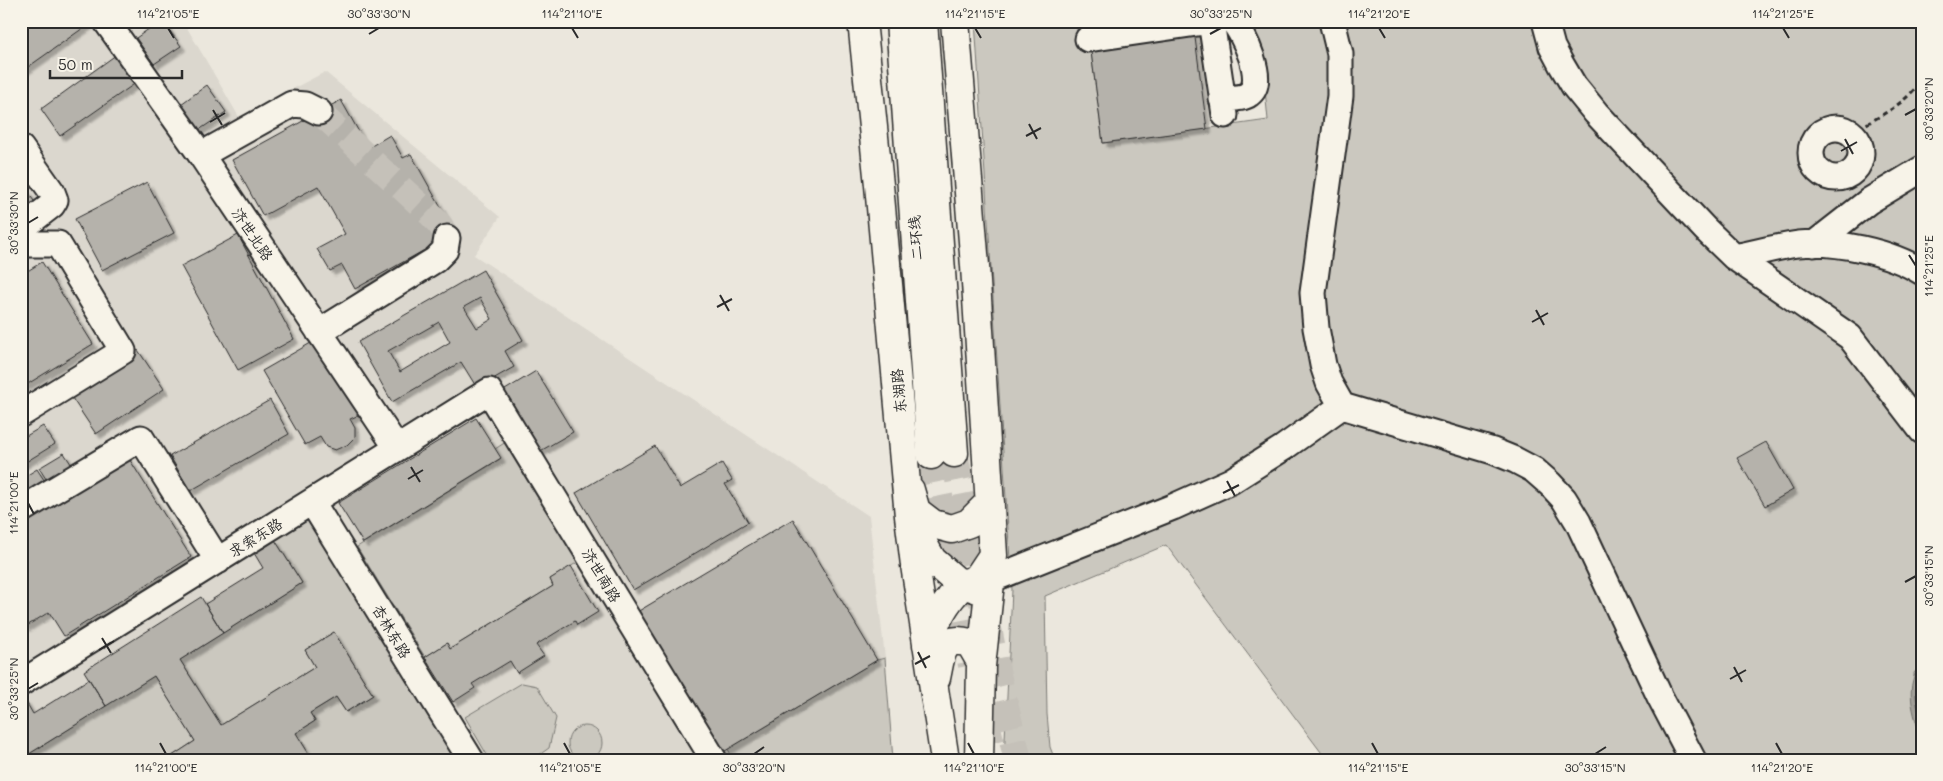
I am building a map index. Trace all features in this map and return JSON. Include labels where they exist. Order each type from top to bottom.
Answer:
[{"type":"main road","name":"东湖路","points":[[862,21],[881,205],[909,516],[934,692],[946,760]]},
{"type":"main road","name":"二环线","points":[[900,21],[942,454],[923,21]]},
{"type":"main road","points":[[955,21],[975,266],[990,502],[990,579],[981,662],[979,760]]},
{"type":"main road","points":[[905,467],[916,511],[933,524],[952,529],[969,523],[990,502]]},
{"type":"main road","points":[[909,516],[932,560],[955,580],[978,589],[990,579]]},
{"type":"main road","points":[[927,645],[941,612],[950,597],[964,584],[977,579],[990,579]]},
{"type":"main road","points":[[934,692],[942,650],[950,643],[960,640],[970,643],[981,662]]},
{"type":"street","name":"济世北路","points":[[106,21],[201,155],[397,448]]},
{"type":"street","points":[[1088,39],[1211,21],[1224,108],[1249,94],[1255,85],[1253,64],[1248,46],[1233,21]]},
{"type":"street","points":[[1332,21],[1340,54],[1340,96],[1313,293],[1316,328],[1323,365],[1329,383],[1342,406],[1493,451],[1534,470],[1550,484],[1564,499],[1578,522],[1660,697],[1693,760]]},
{"type":"street","points":[[1546,21],[1552,47],[1574,86],[1596,113],[1705,229],[1734,257],[1850,337],[1922,431]]},
{"type":"street","points":[[201,155],[292,104],[305,105],[319,112]]},
{"type":"street","points":[[1841,128],[1851,133],[1860,142],[1862,150],[1858,166],[1853,172],[1840,178],[1829,178],[1821,174],[1815,168],[1811,159],[1813,142],[1824,130],[1841,128]]},
{"type":"street","points":[[21,148],[52,192],[55,200],[22,239]]},
{"type":"street","points":[[1814,244],[1892,186],[1922,169]]},
{"type":"street","points":[[1840,178],[1852,214]]},
{"type":"street","points":[[319,332],[435,260],[443,253],[447,238]]},
{"type":"street","points":[[21,414],[123,351],[58,244],[22,239]]},
{"type":"street","points":[[1734,257],[1798,244],[1814,244],[1872,252],[1909,265],[1922,272]]},
{"type":"street","name":"求索东路","points":[[21,683],[489,391]]},
{"type":"street","name":"济世南路","points":[[489,391],[714,760]]},
{"type":"street","points":[[990,579],[1173,507],[1231,481],[1277,452],[1342,406]]},
{"type":"street","points":[[21,510],[141,438],[218,561]]},
{"type":"street","name":"杏林东路","points":[[312,502],[471,760]]},
{"type":"path","points":[[1851,133],[1889,112],[1915,90],[1922,80]]},
{"type":"shaded area","points":[[21,21],[183,21],[239,117],[325,72],[500,217],[474,255],[869,516],[885,658],[893,760],[21,760]]},
{"type":"shaded area","points":[[975,21],[1076,21],[1079,46],[1090,44],[1103,143],[1268,120],[1263,70],[1241,21],[1922,21],[1922,663],[1914,673],[1917,724],[1922,739],[1922,760],[1327,760],[1166,545],[1045,596],[1047,714],[1050,747],[1055,760],[1004,760],[1012,590]]},
{"type":"shaded area","points":[[509,440],[583,559],[550,579],[553,586],[450,649],[447,643],[425,657],[357,547],[500,459],[495,449]]},
{"type":"shaded area","points":[[314,516],[462,760],[301,760],[309,754],[296,733],[315,721],[310,713],[336,697],[346,712],[373,695],[334,632],[305,650],[315,667],[221,725],[180,660],[302,583],[275,540]]},
{"type":"shaded area","points":[[885,658],[893,760],[734,760],[728,749],[877,660]]},
{"type":"shaded area","points":[[154,676],[195,741],[166,760],[21,760],[21,743],[29,754]]},
{"type":"shaded area","points":[[522,683],[537,686],[556,718],[549,748],[532,760],[490,760],[465,717]]},
{"type":"shaded area","points":[[585,726],[592,727],[597,731],[601,736],[601,750],[597,755],[592,759],[585,760],[578,759],[573,755],[569,750],[568,743],[569,736],[573,731],[578,727]]},
{"type":"water","points":[[1922,663],[1922,739],[1913,710],[1911,690],[1916,672]]},
{"type":"building","points":[[34,21],[93,21],[21,72],[21,30]]},
{"type":"building","points":[[160,21],[163,21],[181,46],[154,64],[136,38]]},
{"type":"building","points":[[1094,21],[1120,21],[1094,25]]},
{"type":"building","points":[[1194,30],[1207,129],[1103,143],[1090,44]]},
{"type":"building","points":[[120,52],[140,80],[60,136],[41,109]]},
{"type":"building","points":[[207,85],[226,112],[199,130],[181,104]]},
{"type":"building","points":[[341,100],[368,148],[390,135],[403,158],[411,154],[455,233],[355,289],[342,265],[330,271],[317,249],[345,234],[318,186],[263,216],[232,160]]},
{"type":"building","points":[[147,182],[174,233],[102,270],[75,219]]},
{"type":"building","points":[[21,183],[39,208],[21,221]]},
{"type":"building","points":[[238,235],[294,339],[238,370],[181,266]]},
{"type":"building","points":[[42,262],[93,344],[21,388],[21,275]]},
{"type":"building","points":[[483,270],[523,340],[505,351],[514,367],[477,388],[461,362],[392,402],[358,342]],"holes":[[[480,298],[492,319],[477,328],[464,307]],[[439,322],[450,342],[400,372],[388,351]]]},
{"type":"building","points":[[316,340],[359,415],[350,419],[355,428],[355,437],[347,445],[335,450],[326,447],[320,437],[305,445],[262,371]]},
{"type":"building","points":[[138,350],[164,389],[96,434],[70,395]]},
{"type":"building","points":[[536,371],[573,432],[537,453],[500,393]]},
{"type":"building","points":[[270,400],[289,434],[190,491],[170,456]]},
{"type":"building","points":[[476,418],[501,458],[363,543],[338,503]]},
{"type":"building","points":[[43,426],[55,444],[21,465],[21,439]]},
{"type":"building","points":[[1766,442],[1793,490],[1765,506],[1737,458]]},
{"type":"building","points":[[655,446],[680,488],[722,463],[732,480],[725,484],[748,522],[633,590],[576,493]]},
{"type":"building","points":[[64,453],[73,467],[48,482],[39,468]]},
{"type":"building","points":[[128,457],[191,557],[64,636],[49,612],[25,627],[21,620],[21,523]]},
{"type":"building","points":[[37,469],[46,483],[21,498],[21,479]]},
{"type":"building","points":[[793,519],[877,660],[720,754],[637,612]]},
{"type":"building","points":[[275,540],[302,583],[223,633],[205,604],[263,568],[254,553]]},
{"type":"building","points":[[571,566],[598,612],[577,625],[575,621],[536,645],[544,656],[517,673],[510,661],[472,684],[475,688],[453,702],[425,657],[447,643],[450,649],[553,586],[550,579]]},
{"type":"building","points":[[201,597],[223,633],[180,660],[221,725],[315,667],[305,650],[334,632],[373,695],[346,712],[336,697],[310,713],[315,721],[296,733],[309,754],[301,760],[166,760],[195,741],[154,676],[106,706],[84,671]]},
{"type":"building","points":[[89,679],[106,706],[29,754],[21,743],[21,703],[25,700],[33,714]]},
{"type":"tunnel","points":[[319,112],[431,215],[441,226],[447,238]]},
{"type":"tunnel","points":[[954,453],[997,675],[1018,760]]},
{"type":"tunnel","points":[[931,455],[972,665]]},
{"type":"tunnel","points":[[984,716],[995,760]]}]
